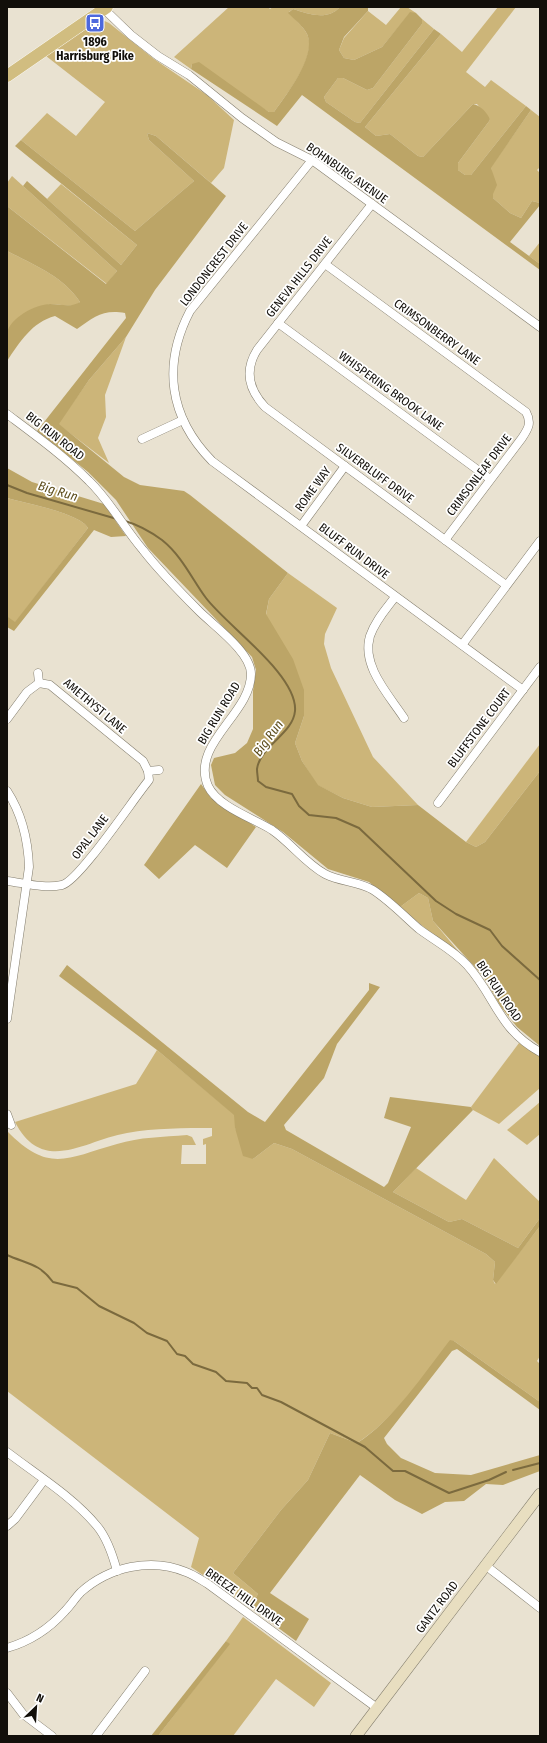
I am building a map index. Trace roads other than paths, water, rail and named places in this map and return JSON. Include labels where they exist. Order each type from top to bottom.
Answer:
[{"type":"main road","points":[[7,76],[105,8]]},
{"type":"main road","name":"GANTZ ROAD","points":[[356,1736],[540,1494]]},
{"type":"street","name":"BOHNBURG AVENUE","points":[[105,8],[131,35],[158,56],[188,75],[242,118],[276,142],[312,160],[540,327]]},
{"type":"street","name":"LONDONCREST DRIVE","points":[[183,420],[175,398],[172,378],[176,345],[182,326],[190,311],[312,160]]},
{"type":"street","name":"GENEVA HILLS DRIVE","points":[[249,368],[254,354],[372,204]]},
{"type":"street","name":"CRIMSONBERRY LANE","points":[[325,264],[526,412],[530,422]]},
{"type":"street","name":"WHISPERING BROOK LANE","points":[[278,323],[490,479]]},
{"type":"street","name":"SILVERBLUFF DRIVE","points":[[249,368],[251,388],[256,398],[265,408],[506,585]]},
{"type":"street","name":"BIG RUN ROAD","points":[[7,414],[78,470],[108,502],[132,535],[178,591],[232,642],[249,663],[251,676],[248,690],[236,712],[211,748],[206,761],[207,781],[213,794],[223,803],[281,837],[308,861],[327,875],[371,889],[426,934],[453,952],[479,980],[511,1031],[528,1046],[540,1052]]},
{"type":"street","points":[[142,439],[183,420]]},
{"type":"street","name":"BLUFF RUN DRIVE","points":[[183,420],[200,449],[212,460],[522,690]]},
{"type":"street","name":"CRIMSONLEAF DRIVE","points":[[445,540],[522,438],[529,428],[530,422]]},
{"type":"street","name":"ROME WAY","points":[[301,526],[345,466]]},
{"type":"street","points":[[462,645],[540,541]]},
{"type":"street","points":[[395,597],[376,623],[370,637],[368,652],[375,675],[404,718]]},
{"type":"street","name":"BLUFFSTONE COURT","points":[[438,803],[540,667]]},
{"type":"street","points":[[7,719],[27,692],[39,683],[38,673]]},
{"type":"street","name":"AMETHYST LANE","points":[[39,683],[50,685],[143,761],[148,771]]},
{"type":"street","points":[[148,771],[159,770]]},
{"type":"street","name":"OPAL LANE","points":[[7,881],[28,884],[61,885],[73,878],[149,780],[148,771]]},
{"type":"street","points":[[7,791],[22,820],[28,843],[29,867],[28,884],[10,982],[7,1019]]},
{"type":"street","points":[[7,1114],[11,1124]]},
{"type":"street","points":[[7,1452],[75,1504],[98,1527],[113,1556],[117,1571]]},
{"type":"street","points":[[7,1526],[44,1480]]},
{"type":"street","name":"BREEZE HILL DRIVE","points":[[7,1648],[37,1636],[52,1626],[80,1593],[98,1580],[117,1571],[135,1566],[164,1566],[186,1572],[208,1584],[377,1708]]},
{"type":"street","points":[[485,1566],[540,1608]]},
{"type":"street","points":[[96,1736],[145,1671]]},
{"type":"street","points":[[7,1693],[23,1714],[52,1736]]},
{"type":"waterway","name":"Big Run","points":[[7,485],[27,493],[117,519]]},
{"type":"waterway","name":"Big Run","points":[[125,521],[149,532],[169,546],[181,560],[206,598],[274,667],[285,682],[293,697],[295,711],[293,719],[289,727],[264,753],[259,761],[257,769],[258,781],[266,787],[292,794],[299,806],[309,815],[336,818],[359,828],[436,901],[456,914],[490,930],[502,946],[540,980]]},
{"type":"waterway","points":[[7,1255],[38,1267],[53,1282],[77,1288],[99,1306],[134,1323],[147,1333],[167,1341],[177,1354],[185,1356],[193,1364],[216,1372],[226,1381],[247,1383],[252,1388],[257,1388],[262,1395],[281,1402],[365,1447],[393,1471],[405,1471],[449,1493],[489,1480],[506,1472]]},
{"type":"waterway","points":[[513,1470],[540,1463]]},
{"type":"place","name":"1896 Harrisburg Pike","points":[[95,23]]}]
